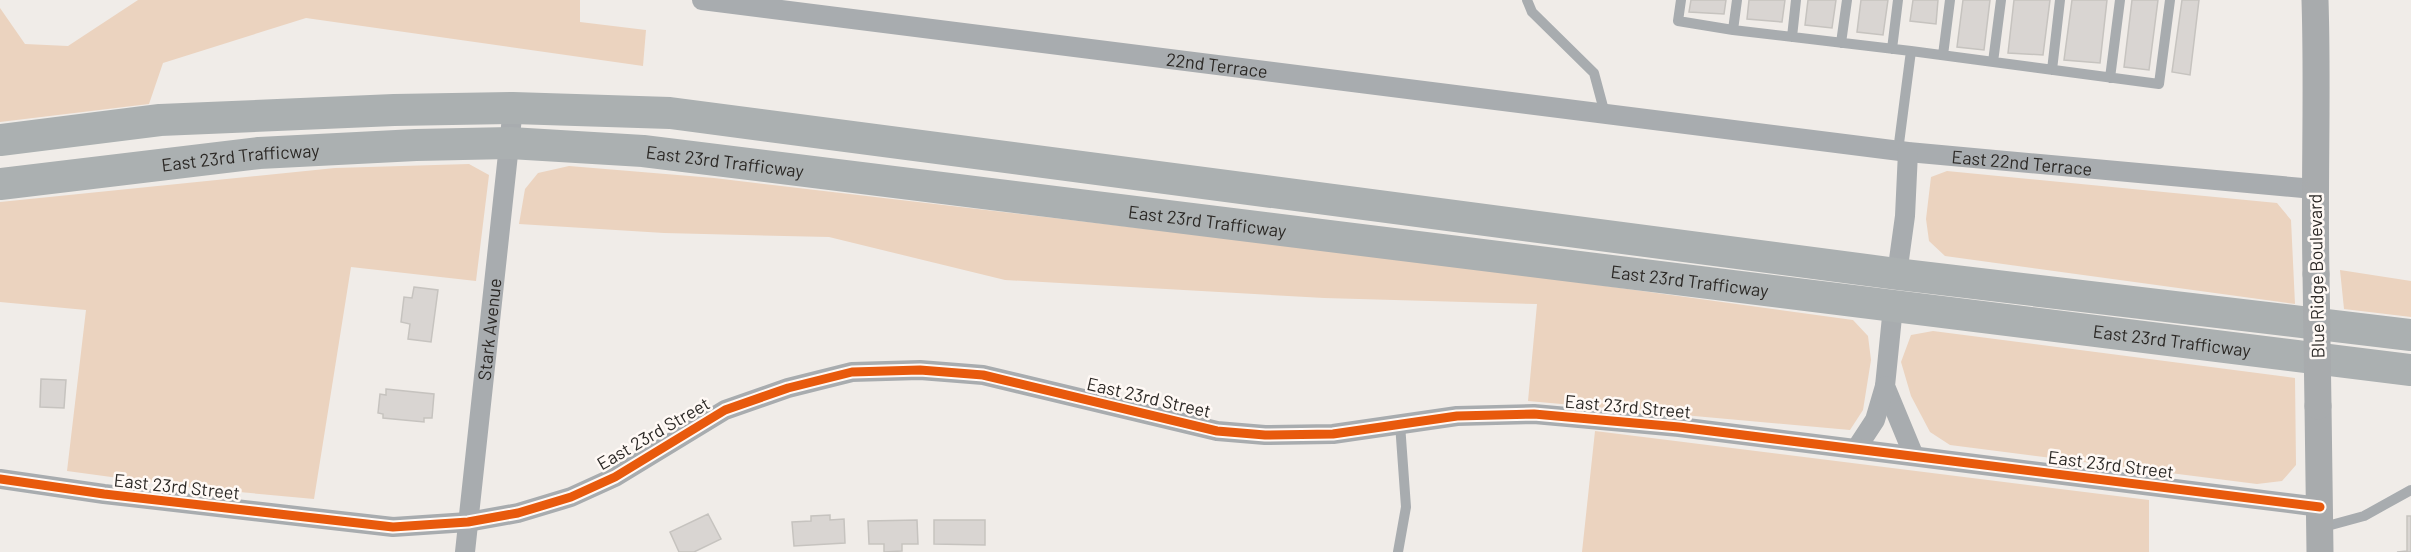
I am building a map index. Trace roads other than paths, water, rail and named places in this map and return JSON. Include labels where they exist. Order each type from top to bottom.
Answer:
[{"type":"main road","name":"Blue Ridge Boulevard","points":[[2315,0],[2318,80],[2314,189],[2320,529]]},
{"type":"main road","name":"East 23rd Trafficway","points":[[0,140],[160,120],[394,110],[513,108],[670,113],[1897,274],[2411,335]]},
{"type":"main road","name":"East 23rd Trafficway","points":[[0,184],[259,153],[510,143],[643,151],[828,172],[2411,370]]},
{"type":"street","name":"22nd Terrace","points":[[702,0],[1731,130]]},
{"type":"street","name":"Stark Avenue","points":[[465,552],[513,108]]},
{"type":"street","name":"East 22nd Terrace","points":[[1731,130],[1903,151],[2314,189]]},
{"type":"street","points":[[1897,274],[1905,216],[1903,151]]},
{"type":"street","points":[[1856,449],[1875,420],[1885,386],[1893,307]]},
{"type":"street","name":"East 23rd Street","points":[[0,479],[104,494],[393,527],[468,522],[518,513],[571,497],[615,477],[725,410],[788,388],[852,372],[920,370],[984,375],[1217,431],[1265,435],[1333,434],[1457,416],[1534,414],[1679,427],[1914,456],[2320,529]]},
{"type":"street","points":[[1885,386],[1914,456]]},
{"type":"lane","points":[[1527,0],[1532,12],[1594,73],[1605,114]]},
{"type":"lane","points":[[1681,0],[1678,21],[2159,84],[2170,0]]},
{"type":"lane","points":[[1733,30],[1737,0]]},
{"type":"lane","points":[[1792,37],[1796,0]]},
{"type":"lane","points":[[1841,43],[1847,0]]},
{"type":"lane","points":[[1892,49],[1898,0]]},
{"type":"lane","points":[[1943,56],[1950,0]]},
{"type":"lane","points":[[1993,62],[2001,0]]},
{"type":"lane","points":[[2052,70],[2060,0]]},
{"type":"lane","points":[[2110,78],[2120,0]]},
{"type":"lane","points":[[1903,151],[1911,51]]},
{"type":"lane","points":[[1398,552],[1406,507],[1401,424]]},
{"type":"lane","points":[[2320,529],[2364,516],[2411,490]]}]
